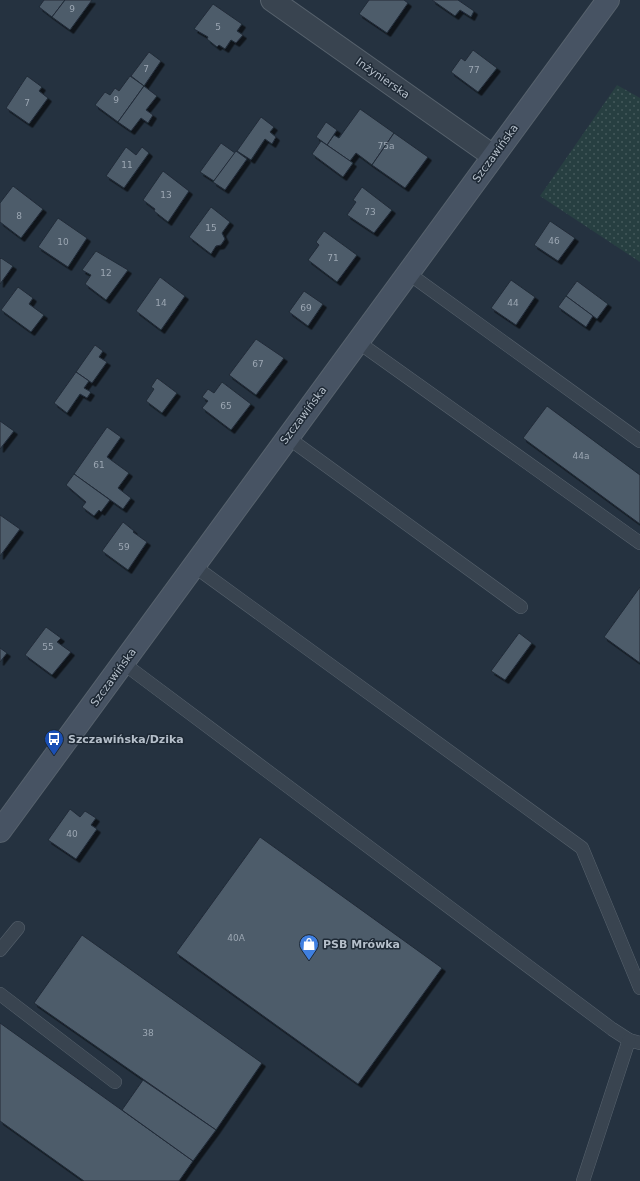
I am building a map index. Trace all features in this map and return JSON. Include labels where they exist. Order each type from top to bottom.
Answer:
[{"type":"street","name":"Inżynierska","points":[[272,0],[493,156]]},
{"type":"street","name":"Szczawińska","points":[[0,831],[608,0]]},
{"type":"lane","points":[[408,273],[640,441]]},
{"type":"lane","points":[[358,342],[640,544]]},
{"type":"lane","points":[[287,437],[521,607]]},
{"type":"lane","points":[[194,566],[582,848],[640,988]]},
{"type":"lane","points":[[123,663],[612,1029],[634,1041],[583,1181]]},
{"type":"lane","points":[[0,950],[18,928]]},
{"type":"lane","points":[[0,994],[115,1082]]},
{"type":"green space","points":[[617,85],[640,98],[640,262],[540,196]]},
{"type":"building","points":[[44,0],[65,0],[52,17],[39,7]]},
{"type":"building","points":[[65,0],[92,0],[70,30],[52,17]]},
{"type":"building","points":[[369,0],[404,0],[408,3],[387,33],[359,14]]},
{"type":"building","points":[[432,0],[458,0],[474,11],[471,17],[460,10],[455,16]]},
{"type":"building","points":[[213,4],[242,24],[237,31],[243,35],[236,43],[231,40],[225,49],[219,45],[217,47],[207,39],[208,37],[194,29]]},
{"type":"building","points":[[473,50],[497,68],[478,92],[451,72],[461,58],[465,61]]},
{"type":"building","points":[[149,52],[161,61],[144,86],[131,76]]},
{"type":"building","points":[[27,76],[42,87],[39,91],[48,98],[29,124],[6,108]]},
{"type":"building","points":[[130,76],[144,86],[118,122],[95,105],[105,92],[110,95],[115,88],[119,91]]},
{"type":"building","points":[[144,86],[157,96],[146,110],[153,115],[148,123],[141,118],[131,131],[118,122]]},
{"type":"building","points":[[360,109],[394,133],[372,165],[356,153],[350,161],[327,145],[334,135],[339,138]]},
{"type":"building","points":[[261,117],[274,127],[270,132],[276,137],[272,144],[265,139],[251,160],[237,151]]},
{"type":"building","points":[[326,122],[337,130],[327,145],[316,137]]},
{"type":"building","points":[[394,133],[428,157],[405,188],[372,165]]},
{"type":"building","points":[[321,141],[353,163],[343,177],[312,154]]},
{"type":"building","points":[[221,143],[235,153],[214,181],[200,172]]},
{"type":"building","points":[[126,147],[136,155],[142,147],[149,153],[124,188],[106,176]]},
{"type":"building","points":[[236,151],[247,159],[225,190],[213,182]]},
{"type":"building","points":[[163,171],[189,191],[168,222],[143,200]]},
{"type":"building","points":[[13,186],[43,209],[21,238],[0,222],[0,203]]},
{"type":"building","points":[[362,187],[392,210],[374,233],[347,215],[356,202],[353,200]]},
{"type":"building","points":[[211,207],[230,222],[222,233],[225,239],[221,245],[216,246],[211,254],[189,237]]},
{"type":"building","points":[[58,218],[87,238],[68,267],[38,247]]},
{"type":"building","points":[[550,221],[575,238],[558,261],[534,245]]},
{"type":"building","points":[[324,231],[357,255],[337,282],[308,260],[319,245],[316,242]]},
{"type":"building","points":[[96,251],[128,270],[106,300],[85,284],[91,275],[82,270]]},
{"type":"building","points":[[1,258],[13,266],[0,284],[0,259]]},
{"type":"building","points":[[160,277],[185,296],[161,330],[136,311]]},
{"type":"building","points":[[511,280],[535,297],[516,325],[491,308]]},
{"type":"building","points":[[577,281],[608,304],[597,319],[566,296]]},
{"type":"building","points":[[18,287],[33,298],[29,304],[44,315],[31,332],[1,310]]},
{"type":"building","points":[[304,291],[323,304],[308,326],[289,312]]},
{"type":"building","points":[[566,296],[593,316],[586,327],[558,307]]},
{"type":"building","points":[[256,339],[284,358],[256,395],[229,375]]},
{"type":"building","points":[[95,345],[103,351],[99,357],[107,362],[92,383],[76,372]]},
{"type":"building","points":[[76,372],[89,381],[84,388],[91,392],[87,398],[80,394],[67,413],[54,403]]},
{"type":"building","points":[[157,378],[177,393],[162,413],[146,401],[154,389],[151,387]]},
{"type":"building","points":[[222,382],[251,404],[231,430],[202,408],[208,401],[202,397],[208,389],[214,393]]},
{"type":"building","points":[[547,406],[640,475],[640,524],[523,438]]},
{"type":"building","points":[[0,421],[14,431],[0,449]]},
{"type":"building","points":[[107,427],[121,437],[107,457],[129,473],[118,488],[131,498],[123,509],[74,474]]},
{"type":"building","points":[[74,474],[110,500],[101,512],[99,510],[94,516],[82,507],[86,502],[66,485]]},
{"type":"building","points":[[0,515],[20,529],[0,556]]},
{"type":"building","points":[[123,522],[134,531],[133,532],[147,542],[128,570],[102,551]]},
{"type":"building","points":[[640,587],[640,663],[604,637]]},
{"type":"building","points":[[46,627],[61,638],[57,642],[71,652],[52,675],[25,655]]},
{"type":"building","points":[[519,633],[532,643],[505,680],[491,671]]},
{"type":"building","points":[[0,648],[7,653],[0,662]]},
{"type":"building","points":[[70,809],[80,817],[85,811],[96,818],[91,825],[97,829],[76,859],[48,840]]},
{"type":"building","name":"PSB Mrówka","points":[[260,837],[442,968],[358,1084],[176,953]]},
{"type":"building","points":[[82,935],[262,1063],[216,1130],[34,1003]]},
{"type":"building","points":[[0,1023],[193,1161],[179,1181],[84,1181],[0,1121]]},
{"type":"building","points":[[143,1080],[216,1130],[193,1161],[122,1110]]},
{"type":"place","name":"Szczawińska/Dzika","points":[[54,756]]},
{"type":"place","name":"PSB Mrówka","points":[[309,961]]}]
